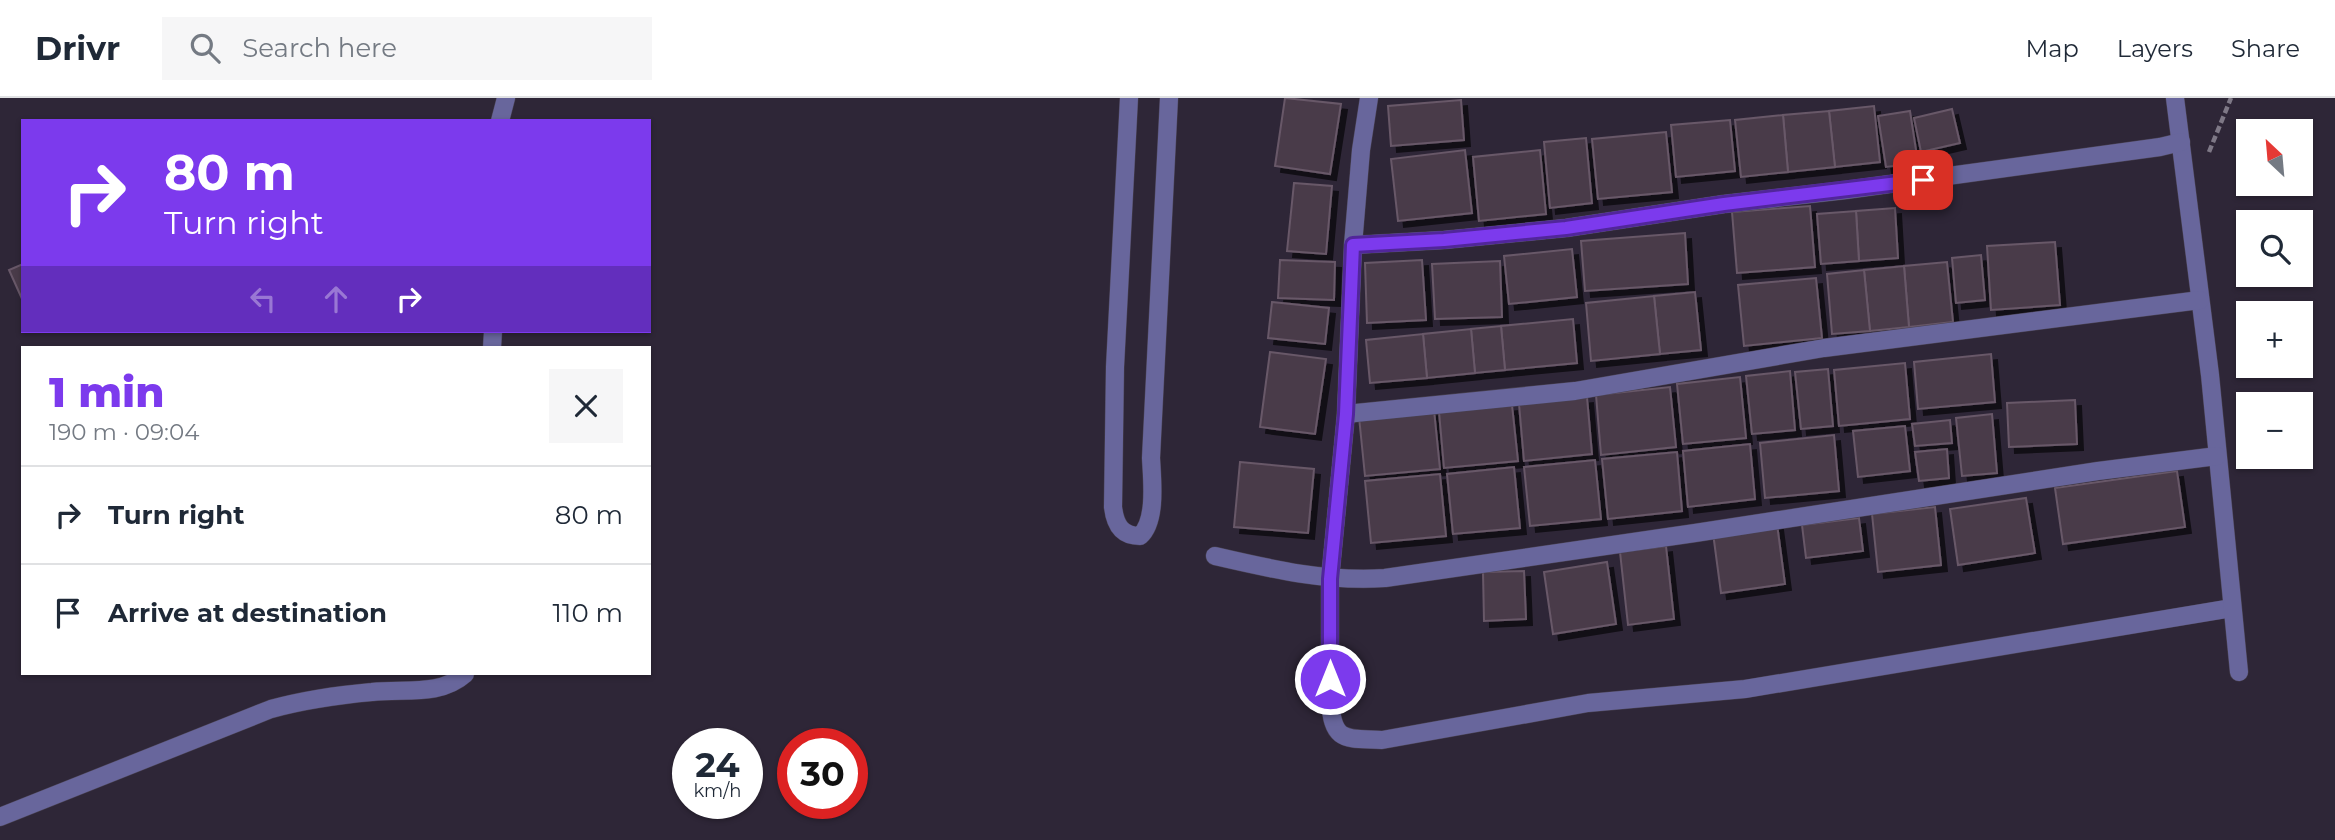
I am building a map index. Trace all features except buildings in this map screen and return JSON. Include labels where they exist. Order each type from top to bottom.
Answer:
[{"type":"street","points":[[501,119],[506,98]]},
{"type":"street","points":[[1129,98],[1115,353],[1113,507],[1119,527],[1126,534],[1140,536],[1148,526],[1152,502],[1151,458],[1169,98]]},
{"type":"street","points":[[1369,98],[1361,150],[1353,245],[1346,414],[1330,579],[1331,722],[1337,732],[1349,738],[1382,740],[1587,704],[1745,689],[2232,608]]},
{"type":"street","points":[[2175,98],[2210,375],[2239,672]]},
{"type":"street","points":[[1353,245],[1444,240],[1566,228],[1724,204],[2147,149],[2181,142]]},
{"type":"street","points":[[1346,414],[1575,391],[1824,348],[2200,300]]},
{"type":"street","points":[[1214,556],[1330,579],[1385,578],[2098,471],[2217,456]]},
{"type":"street","points":[[0,817],[271,709],[310,699],[374,691],[420,691],[444,686],[463,675]]},
{"type":"route","points":[[1330,679],[1330,579],[1346,414],[1353,245],[1444,240],[1566,228],[1724,204],[1923,180]]}]
